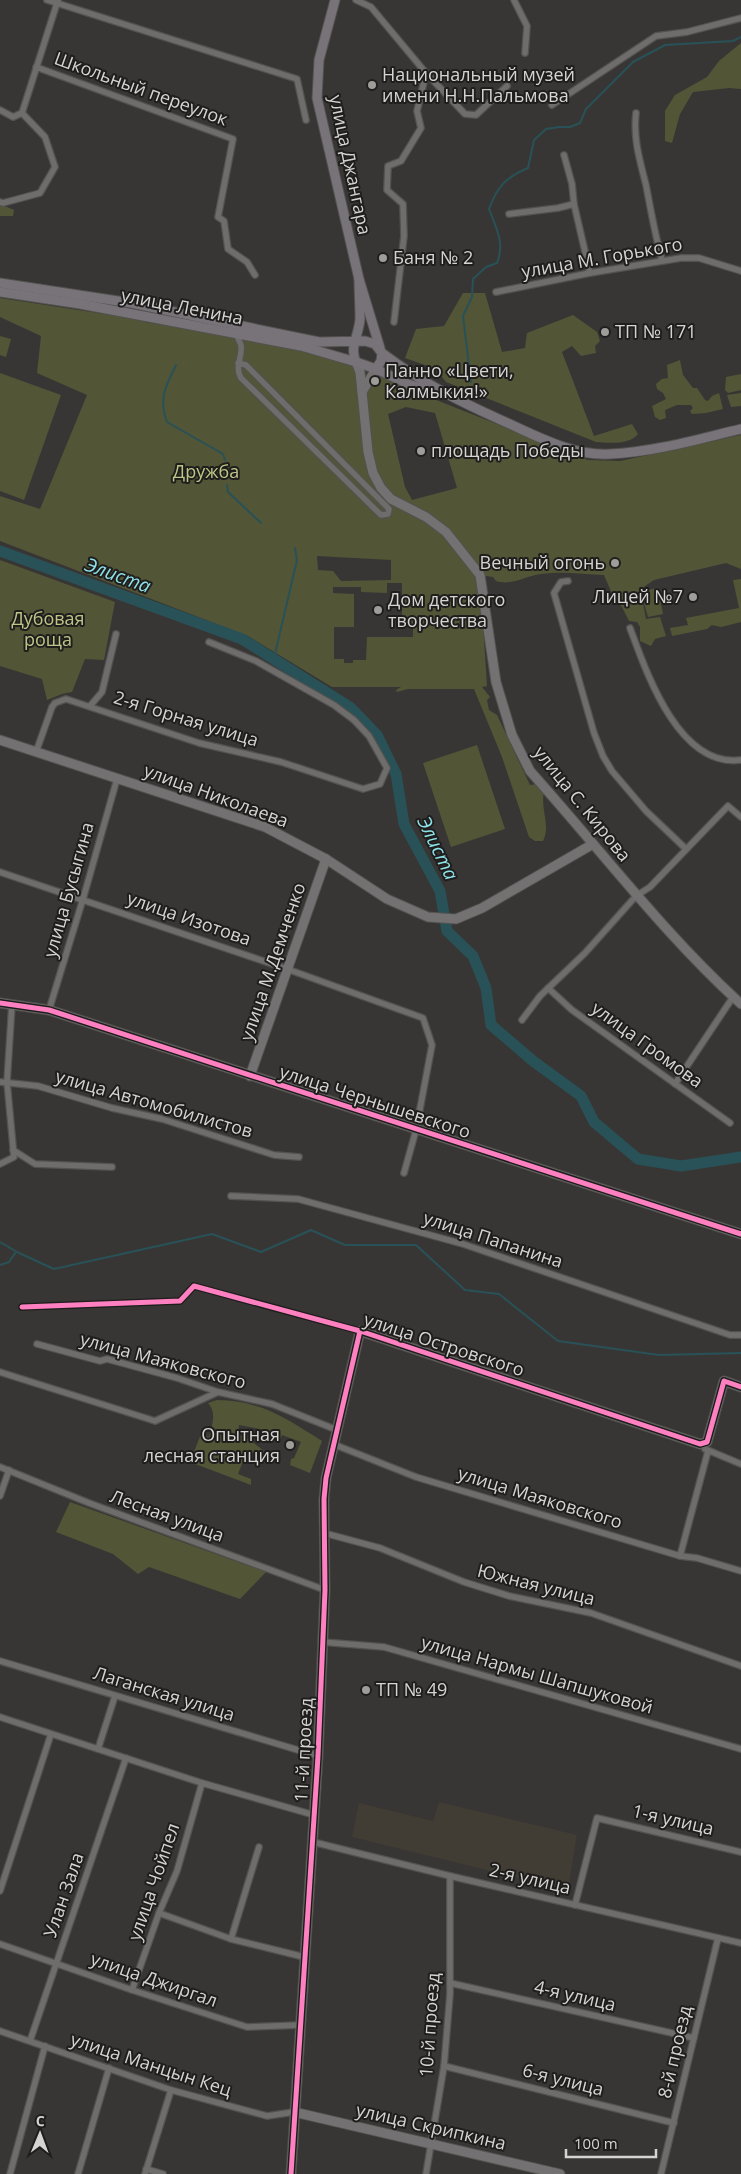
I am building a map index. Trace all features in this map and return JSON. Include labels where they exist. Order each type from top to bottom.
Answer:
[{"type":"main road","name":"улица Джангара","points":[[335,0],[319,60],[316,78],[317,98],[359,279],[381,350]]},
{"type":"main road","name":"улица Джангара","points":[[355,342],[360,320],[359,279]]},
{"type":"main road","name":"улица Ленина","points":[[0,283],[132,304],[319,342],[355,342]]},
{"type":"main road","name":"улица Ленина","points":[[0,292],[80,304],[302,346],[356,362]]},
{"type":"main road","points":[[451,398],[411,375],[376,344],[365,341],[355,342],[352,351],[356,362],[408,384],[451,398],[546,440],[581,451],[608,454],[654,448],[741,429]]},
{"type":"main road","points":[[376,369],[381,361],[381,350]]},
{"type":"street","points":[[47,0],[296,79],[306,120]]},
{"type":"street","points":[[356,0],[371,7],[426,73],[465,114],[476,116],[506,86]]},
{"type":"street","points":[[514,0],[527,26],[525,53]]},
{"type":"street","points":[[0,110],[13,117],[22,112],[58,2]]},
{"type":"street","points":[[552,105],[656,36],[687,32],[741,18]]},
{"type":"street","name":"Школьный переулок","points":[[36,67],[232,139],[218,217],[224,221],[228,249],[247,262],[255,274]]},
{"type":"street","points":[[394,322],[404,236],[403,204],[386,190],[388,166],[401,161],[421,128],[417,111],[426,73]]},
{"type":"street","points":[[0,202],[40,193],[55,167],[45,137],[22,112]]},
{"type":"street","points":[[636,113],[634,128],[636,146],[662,260]]},
{"type":"street","points":[[564,155],[572,184],[574,204],[590,273]]},
{"type":"street","points":[[509,214],[558,208],[574,204]]},
{"type":"street","name":"улица М. Горького","points":[[496,292],[662,260],[699,258],[741,271]]},
{"type":"street","points":[[236,334],[241,346],[238,363],[237,372],[240,378],[381,515],[388,514],[389,509],[253,372],[246,365],[238,363]]},
{"type":"street","name":"улица С. Кирова","points":[[356,362],[360,372],[368,452],[373,473],[380,488],[391,499],[426,517],[446,532],[480,575],[496,682],[514,741],[530,771],[674,938],[741,1004]]},
{"type":"street","points":[[362,392],[376,369]]},
{"type":"street","points":[[568,581],[561,582],[554,593],[599,746],[612,770],[646,811],[685,848]]},
{"type":"street","points":[[630,628],[650,679],[668,713],[682,732],[694,745],[710,756],[725,760],[741,760]]},
{"type":"street","points":[[90,706],[102,692],[116,634]]},
{"type":"street","name":"2-я Горная улица","points":[[36,752],[55,703],[66,699],[199,743],[281,762],[363,789],[380,784],[387,768],[369,736],[354,720],[334,705],[256,661],[209,642]]},
{"type":"street","name":"улица Николаева","points":[[0,740],[266,827],[326,859],[387,899],[428,917],[456,919],[482,908],[593,844]]},
{"type":"street","name":"улица Бусыгина","points":[[49,1010],[84,899],[117,779]]},
{"type":"street","points":[[522,1020],[548,988],[585,953],[636,896],[650,887],[685,848],[728,806],[741,817]]},
{"type":"street","name":"улица М.Демченко","points":[[250,1076],[326,859]]},
{"type":"street","name":"улица Изотова","points":[[0,872],[287,969],[423,1018],[432,1045],[416,1130]]},
{"type":"street","name":"улица Громова","points":[[548,988],[572,1010],[730,1123]]},
{"type":"street","points":[[675,1084],[733,997]]},
{"type":"street","name":"улица Чернышевского","points":[[0,1003],[49,1010],[741,1234]]},
{"type":"street","points":[[0,1164],[14,1158],[7,1082],[12,1004]]},
{"type":"street","name":"улица Автомобилистов","points":[[0,1082],[38,1086],[112,1108],[162,1119],[274,1155],[299,1157]]},
{"type":"street","name":"улица Чернышевского","points":[[404,1173],[416,1130]]},
{"type":"street","points":[[13,1150],[35,1164],[112,1167]]},
{"type":"street","name":"улица Папанина","points":[[231,1196],[298,1199],[391,1224],[463,1244],[730,1335],[741,1335]]},
{"type":"street","name":"улица Островского","points":[[22,1307],[129,1305],[180,1301],[194,1286],[360,1332],[700,1444],[708,1451],[741,1464]]},
{"type":"street","name":"11-й проезд","points":[[291,2174],[318,1756],[325,1590],[326,1478],[360,1332]]},
{"type":"street","name":"улица Маяковского","points":[[37,1344],[100,1361],[107,1359],[177,1378],[218,1392],[272,1404],[337,1430]]},
{"type":"street","points":[[0,1372],[155,1421],[218,1392]]},
{"type":"street","points":[[700,1444],[707,1442],[724,1380],[741,1387]]},
{"type":"street","name":"улица Маяковского","points":[[333,1444],[416,1477],[680,1556],[697,1558],[741,1571]]},
{"type":"street","points":[[680,1556],[708,1451]]},
{"type":"street","name":"Лесная улица","points":[[0,1467],[89,1503],[325,1590]]},
{"type":"street","points":[[0,1496],[10,1470]]},
{"type":"street","name":"Южная улица","points":[[324,1534],[380,1548],[464,1582],[509,1596],[591,1613],[741,1666]]},
{"type":"street","name":"улица Нармы Шапшуковой","points":[[322,1642],[384,1647],[741,1750]]},
{"type":"street","name":"Лаганская улица","points":[[0,1661],[318,1756]]},
{"type":"street","points":[[98,1749],[115,1696]]},
{"type":"street","points":[[0,1717],[202,1783],[314,1815]]},
{"type":"street","points":[[0,1891],[51,1734]]},
{"type":"street","name":"Улан Зала","points":[[30,2041],[126,1758]]},
{"type":"street","name":"улица Чойпел","points":[[132,1990],[158,1913],[177,1871],[202,1783]]},
{"type":"street","name":"1-я улица","points":[[575,1905],[597,1818],[741,1852]]},
{"type":"street","name":"2-я улица","points":[[313,1842],[450,1876],[741,1943]]},
{"type":"street","points":[[231,1939],[259,1847]]},
{"type":"street","name":"10-й проезд","points":[[426,2174],[444,2066],[450,1983],[450,1876]]},
{"type":"street","points":[[158,1913],[231,1939],[304,1957]]},
{"type":"street","name":"8-й проезд","points":[[661,2174],[718,1938]]},
{"type":"street","name":"улица Джиргал","points":[[0,1944],[132,1990],[247,2027],[301,2025]]},
{"type":"street","name":"4-я улица","points":[[450,1983],[694,2038]]},
{"type":"street","name":"улица Манцын Кец","points":[[0,2031],[171,2090],[267,2116],[294,2112]]},
{"type":"street","points":[[10,2174],[45,2046]]},
{"type":"street","name":"6-я улица","points":[[444,2066],[674,2123]]},
{"type":"street","points":[[78,2174],[109,2068]]},
{"type":"street","points":[[163,2174],[145,2172],[171,2090]]},
{"type":"street","name":"улица Скрипкина","points":[[294,2112],[560,2174]]},
{"type":"shaded area","points":[[439,1802],[577,1835],[568,1890],[352,1837],[359,1803],[433,1821]]},
{"type":"green space","points":[[741,43],[741,89],[729,88],[693,92],[680,114],[672,143],[665,141],[665,111],[675,95],[707,77],[719,61]]},
{"type":"green space","points":[[0,204],[14,210],[13,216],[0,216]]},
{"type":"green space","points":[[463,293],[485,293],[502,352],[525,348],[527,333],[573,315],[597,332],[600,341],[595,346],[596,353],[581,356],[572,346],[562,352],[594,436],[632,424],[638,434],[624,442],[596,442],[446,382],[436,369],[405,358],[416,329],[444,326]]},
{"type":"green space","name":"Дружба","points":[[0,298],[144,320],[145,322],[295,347],[354,364],[365,392],[371,380],[384,376],[406,388],[588,460],[620,461],[741,435],[741,569],[726,563],[654,580],[645,586],[642,591],[658,588],[663,614],[648,617],[641,593],[646,619],[660,617],[666,636],[655,639],[651,646],[640,641],[640,627],[637,622],[629,621],[622,607],[613,596],[604,575],[549,573],[502,582],[496,581],[493,577],[480,575],[487,686],[482,687],[490,697],[487,700],[489,710],[497,715],[530,785],[537,784],[544,792],[545,835],[543,841],[535,841],[529,837],[502,757],[474,689],[408,689],[397,692],[396,690],[401,687],[332,687],[248,636],[0,541],[0,496],[40,509],[87,395],[37,373],[41,336],[0,317]],"holes":[[[406,407],[435,413],[457,488],[412,500],[405,487],[388,414]],[[317,556],[391,560],[391,580],[341,581],[333,571],[318,570]],[[387,583],[402,583],[402,626],[413,626],[413,637],[367,637],[366,660],[353,660],[353,663],[344,663],[344,659],[334,659],[334,627],[354,627],[354,594],[333,593],[333,587],[361,587],[361,592],[387,593]]]},
{"type":"green space","points":[[0,336],[11,339],[6,357],[0,355]]},
{"type":"green space","points":[[680,360],[683,375],[693,388],[697,388],[705,400],[708,401],[712,396],[719,393],[723,409],[692,414],[690,411],[693,408],[691,405],[677,405],[665,410],[666,418],[660,420],[655,417],[652,406],[666,399],[663,393],[657,389],[656,384],[662,379],[668,378],[667,365]]},
{"type":"green space","points":[[0,373],[61,395],[24,500],[0,491]]},
{"type":"green space","points":[[741,374],[741,390],[728,393],[725,390],[726,377]]},
{"type":"green space","points":[[741,393],[741,406],[731,407],[727,395]]},
{"type":"green space","name":"Дубовая роща","points":[[0,560],[115,602],[104,660],[85,659],[72,692],[47,700],[42,679],[0,666]]},
{"type":"green space","points":[[741,579],[741,622],[721,627],[712,625],[707,629],[672,636],[670,628],[688,625],[686,618],[739,608],[733,580]]},
{"type":"green space","points":[[477,745],[505,829],[451,847],[423,763]]},
{"type":"green space","points":[[217,1400],[233,1401],[260,1407],[284,1418],[322,1441],[310,1473],[290,1465],[291,1459],[294,1458],[301,1442],[282,1435],[279,1442],[265,1430],[239,1425],[238,1434],[250,1440],[264,1451],[263,1456],[247,1451],[238,1474],[251,1479],[251,1485],[190,1462],[201,1434],[209,1437],[213,1415],[208,1403]]},
{"type":"green space","points":[[70,1502],[266,1572],[240,1599],[149,1567],[138,1574],[113,1554],[56,1532]]},
{"type":"waterway","points":[[471,382],[463,316],[472,297],[473,279],[486,267],[497,263],[500,249],[499,235],[489,209],[495,195],[503,184],[514,175],[528,168],[534,140],[546,129],[570,127],[580,123],[586,109],[633,62],[665,45],[733,41],[741,37]]},
{"type":"waterway","points":[[176,365],[164,392],[163,406],[167,422],[223,454],[225,460]]},
{"type":"waterway","points":[[225,469],[226,479]]},
{"type":"waterway","points":[[227,485],[228,492],[261,523]]},
{"type":"waterway","points":[[274,658],[297,560],[295,548]]},
{"type":"waterway","name":"Элиста","points":[[0,551],[242,639],[351,708],[377,735],[396,774],[404,824],[440,891],[447,931],[473,956],[486,988],[491,1025],[533,1061],[581,1096],[594,1122],[638,1159],[681,1166],[741,1157]]},
{"type":"waterway","points":[[0,1242],[54,1269],[212,1234],[261,1252],[311,1230],[345,1245],[416,1245],[465,1290],[499,1294],[558,1341],[659,1355],[741,1353]]},
{"type":"waterway","points":[[0,1265],[9,1262],[16,1252]]},
{"type":"cycle path","points":[[0,1003],[49,1010],[741,1234]]},
{"type":"cycle path","points":[[22,1307],[180,1301],[194,1286],[360,1331],[700,1444],[707,1442],[724,1381],[741,1387]]},
{"type":"cycle path","points":[[291,2174],[318,1756],[325,1590],[324,1499],[326,1478],[360,1331]]},
{"type":"place","name":"Национальный музей имени Н.Н.Пальмова","points":[[372,85]]},
{"type":"place","name":"Баня № 2","points":[[383,258]]},
{"type":"place","name":"ТП № 171","points":[[605,332]]},
{"type":"place","name":"Панно «Цвети, Калмыкия!»","points":[[375,381]]},
{"type":"place","name":"площадь Победы","points":[[421,451]]},
{"type":"place","name":"Вечный огонь","points":[[615,563]]},
{"type":"place","name":"Лицей №7","points":[[693,597]]},
{"type":"place","name":"Дом детского творчества","points":[[378,610]]},
{"type":"place","name":"Опытная лесная станция","points":[[290,1445]]},
{"type":"place","name":"ТП № 49","points":[[366,1690]]}]
